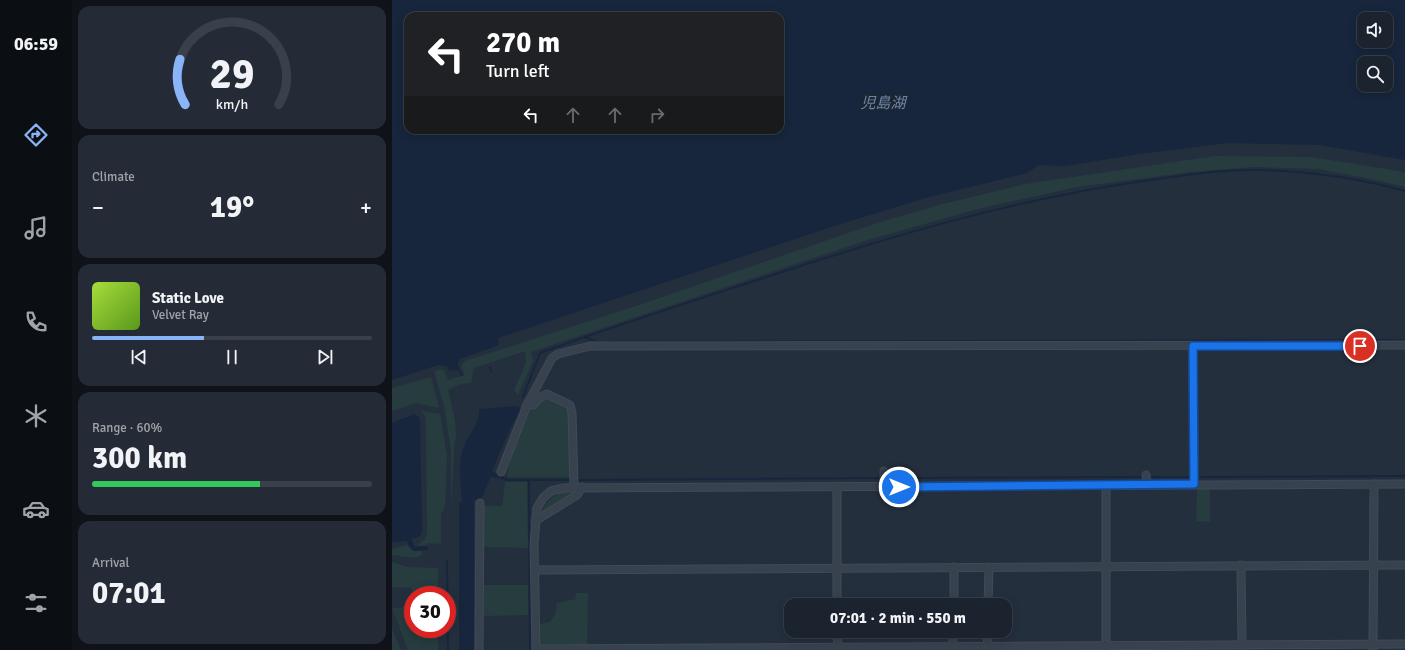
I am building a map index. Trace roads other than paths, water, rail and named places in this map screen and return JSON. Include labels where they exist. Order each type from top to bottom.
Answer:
[{"type":"street","points":[[501,472],[527,406],[552,358],[558,354],[590,346],[1405,346]]},
{"type":"street","points":[[1193,346],[1194,480]]},
{"type":"street","points":[[527,406],[533,405],[539,398],[547,394],[570,405],[572,413],[574,483]]},
{"type":"street","points":[[574,483],[582,487],[837,487],[884,479],[1106,486],[1147,480],[1405,484]]},
{"type":"street","points":[[574,483],[564,488],[551,491],[543,498],[537,508],[535,521],[536,649],[838,649],[953,647],[1106,648],[1242,645],[1373,647],[1405,644]]},
{"type":"street","points":[[1373,647],[1374,484]]},
{"type":"street","points":[[1106,486],[1106,648]]},
{"type":"street","points":[[535,521],[577,495],[582,487]]},
{"type":"street","points":[[837,487],[837,598]]},
{"type":"street","points":[[479,650],[480,503]]},
{"type":"street","points":[[1241,565],[1242,645]]},
{"type":"street","points":[[535,570],[1405,565]]},
{"type":"street","points":[[954,567],[954,598]]},
{"type":"street","points":[[988,598],[989,567]]},
{"type":"street","points":[[838,638],[838,649]]},
{"type":"street","points":[[953,647],[954,638]]},
{"type":"street","points":[[987,647],[988,638]]},
{"type":"water","name":"児島湖","points":[[392,0],[1405,0],[1405,160],[1319,145],[1228,143],[1140,154],[1065,166],[1039,165],[1027,173],[926,198],[831,227],[498,338],[499,345],[460,359],[458,363],[459,369],[449,371],[447,366],[438,365],[392,380]]},
{"type":"water","points":[[516,406],[521,408],[517,418],[514,420],[492,471],[498,475],[496,478],[491,476],[481,500],[474,500],[474,650],[459,650],[459,503],[462,502],[460,473],[462,452],[466,441],[478,420],[479,409]]},
{"type":"water","points":[[414,414],[420,418],[422,533],[420,536],[411,539],[415,547],[427,546],[428,550],[414,551],[409,547],[407,541],[392,542],[392,423]]},
{"type":"waterway","points":[[523,397],[540,353],[629,322],[868,245],[959,219],[1050,197],[1143,181],[1201,173],[1244,170],[1296,172],[1332,176],[1369,182],[1405,191]]},
{"type":"waterway","points":[[585,337],[597,342]]},
{"type":"waterway","points":[[605,342],[1405,340]]},
{"type":"waterway","points":[[490,367],[491,372]]},
{"type":"waterway","points":[[457,368],[462,375]]},
{"type":"waterway","points":[[495,475],[507,480],[572,480]]},
{"type":"waterway","points":[[1196,477],[1405,476]]},
{"type":"waterway","points":[[886,478],[1144,477]]},
{"type":"waterway","points":[[1148,477],[1192,477]]},
{"type":"waterway","points":[[576,480],[882,478]]},
{"type":"waterway","points":[[529,480],[530,650]]},
{"type":"waterway","points":[[1370,489],[1370,495]]},
{"type":"waterway","points":[[447,561],[448,650]]}]
